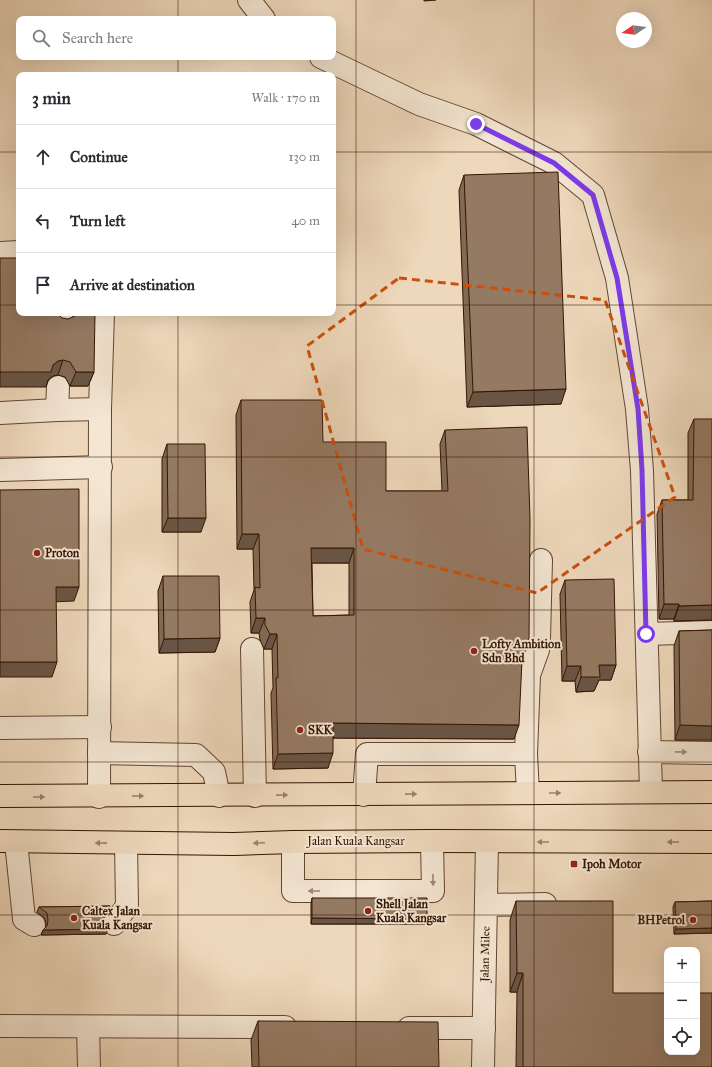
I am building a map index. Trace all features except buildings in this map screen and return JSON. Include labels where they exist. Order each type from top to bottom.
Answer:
[{"type":"highway","points":[[0,796],[98,797],[712,792]]},
{"type":"highway","name":"Jalan Kuala Kangsar","points":[[8,842],[234,844],[432,841],[712,842]]},
{"type":"street","points":[[250,0],[262,16]]},
{"type":"street","points":[[327,60],[419,104],[476,124],[547,159],[593,195],[617,278],[638,409],[642,470],[651,792]]},
{"type":"street","points":[[0,253],[16,252]]},
{"type":"street","points":[[98,797],[100,753],[100,409],[103,316]]},
{"type":"street","points":[[57,410],[58,387]]},
{"type":"street","points":[[0,414],[100,409]]},
{"type":"street","points":[[0,470],[101,467]]},
{"type":"street","points":[[528,793],[526,754],[529,675],[538,650],[541,560]]},
{"type":"street","points":[[646,634],[712,632]]},
{"type":"street","points":[[252,649],[255,796]]},
{"type":"street","points":[[0,728],[100,727]]},
{"type":"street","points":[[650,752],[712,753]]},
{"type":"street","points":[[100,753],[196,755],[214,772],[219,796]]},
{"type":"street","points":[[364,795],[367,754],[526,754]]},
{"type":"street","points":[[293,842],[293,891],[433,891],[432,841]]},
{"type":"street","points":[[8,842],[24,918],[34,925]]},
{"type":"street","name":"Jalan Milee","points":[[483,1067],[487,842]]},
{"type":"street","points":[[114,924],[127,906],[126,843]]},
{"type":"street","points":[[486,905],[568,903]]},
{"type":"street","points":[[0,1026],[302,1028]]},
{"type":"street","points":[[88,1027],[89,1067]]},
{"type":"street","points":[[389,1028],[484,1028]]},
{"type":"highlighted area","points":[[399,278],[605,300],[675,497],[537,593],[363,549],[307,346]]},
{"type":"place","name":"Proton","points":[[37,553]]},
{"type":"place","name":"Lofty Ambition Sdn Bhd","points":[[474,651]]},
{"type":"place","name":"SKK","points":[[300,730]]},
{"type":"place","name":"Ipoh Motor","points":[[574,864]]},
{"type":"place","name":"Shell Jalan Kuala Kangsar","points":[[368,911]]},
{"type":"place","name":"Caltex Jalan Kuala Kangsar","points":[[74,918]]},
{"type":"place","name":"BHPetrol","points":[[693,920]]},
{"type":"route","points":[[476,124],[554,163],[593,195],[617,278],[638,409],[642,470],[646,634]]}]
